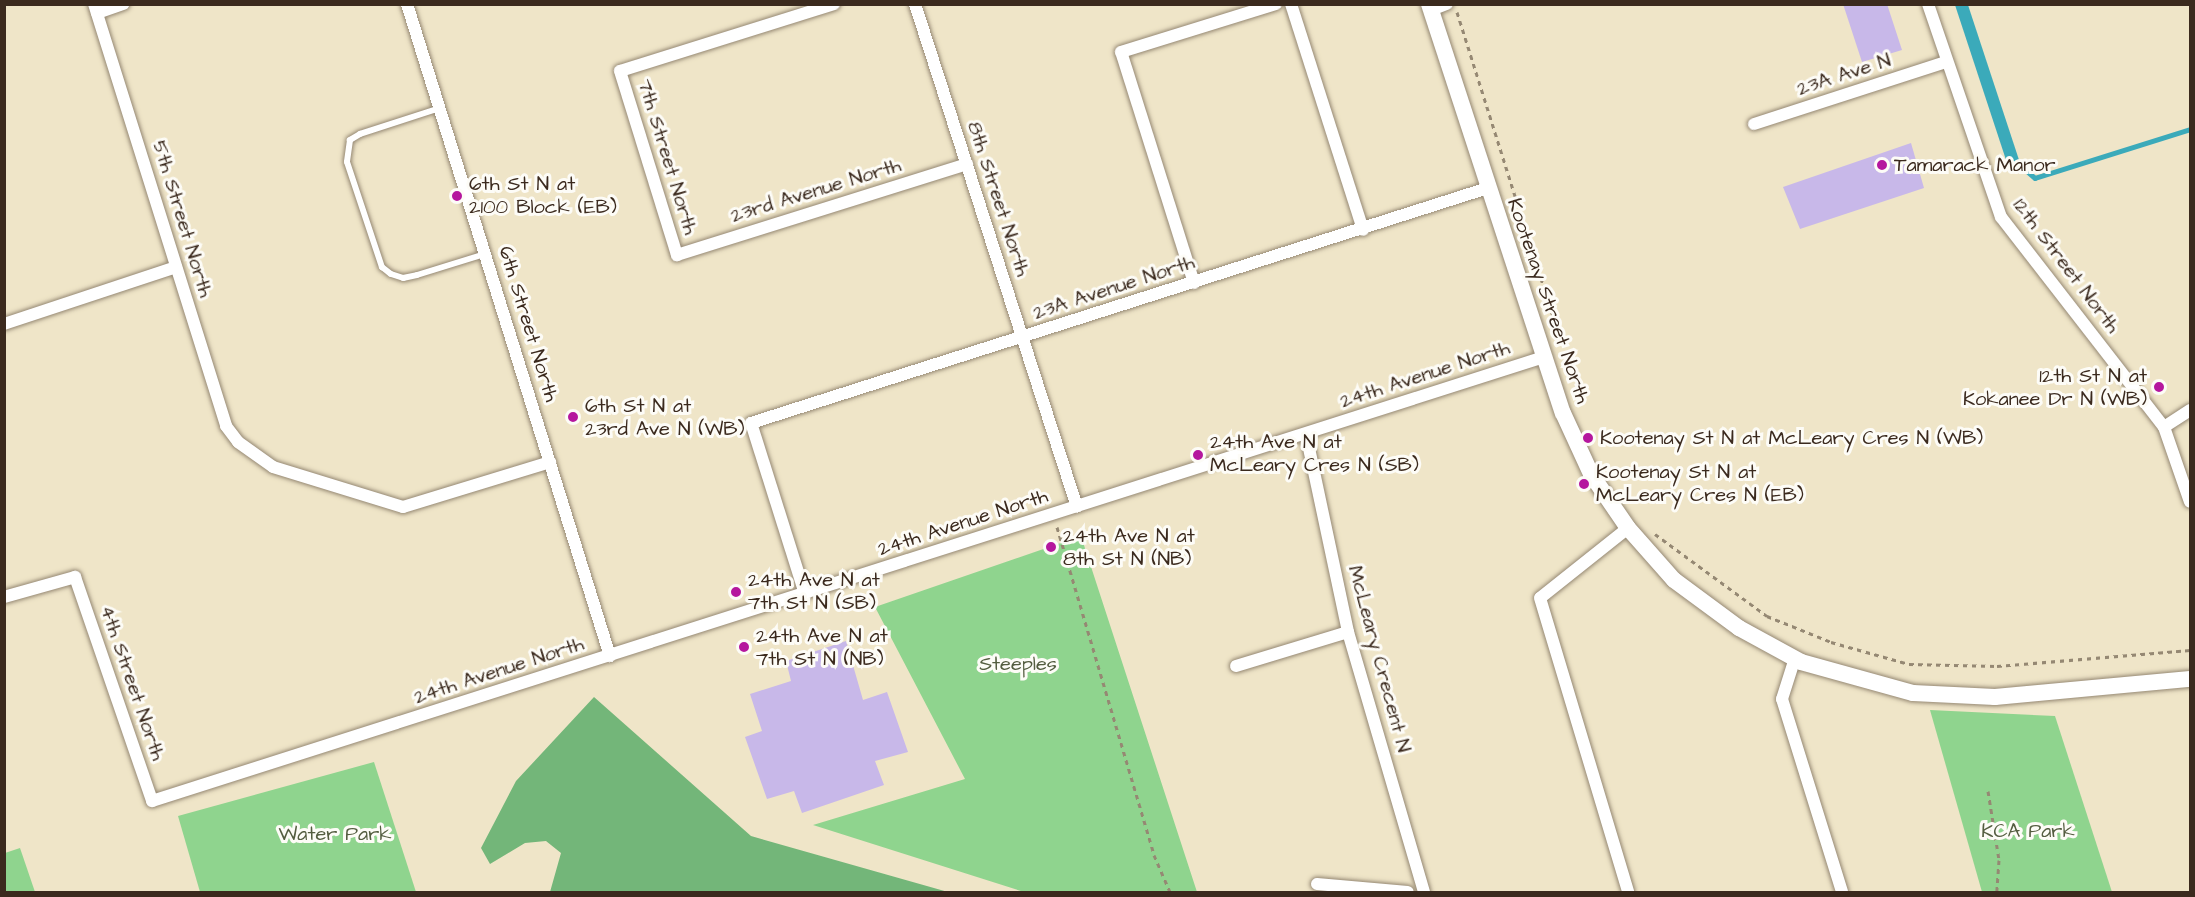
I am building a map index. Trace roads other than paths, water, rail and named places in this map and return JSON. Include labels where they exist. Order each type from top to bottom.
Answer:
[{"type":"street","points":[[96,9],[123,4]]},
{"type":"street","name":"6th Street North","points":[[407,4],[610,656]]},
{"type":"street","name":"7th Street North","points":[[677,255],[620,71],[834,4]]},
{"type":"street","name":"8th Street North","points":[[915,4],[1077,507]]},
{"type":"street","points":[[1194,283],[1120,52],[1275,4]]},
{"type":"street","points":[[1291,4],[1363,230]]},
{"type":"street","points":[[1430,7],[1447,4]]},
{"type":"street","name":"12th Street North","points":[[1928,4],[2001,217],[2164,427],[2190,502]]},
{"type":"street","name":"Kootenay Street North","points":[[1430,7],[1563,413],[1591,474],[1628,528],[1674,580],[1740,628],[1795,658],[1913,693],[1995,697],[2190,679]]},
{"type":"street","name":"5th Street North","points":[[96,9],[226,426],[238,442],[273,467],[403,507],[550,462]]},
{"type":"street","name":"23A Ave N","points":[[1754,124],[1946,62]]},
{"type":"street","name":"23rd Avenue North","points":[[677,255],[967,164]]},
{"type":"street","name":"23A Avenue North","points":[[805,594],[751,423],[1363,230],[1488,188]]},
{"type":"street","points":[[4,324],[176,267]]},
{"type":"street","name":"24th Avenue North","points":[[152,801],[1544,357]]},
{"type":"street","points":[[2164,427],[2190,410]]},
{"type":"street","name":"McLeary Crecent N","points":[[1306,434],[1348,632],[1424,892]]},
{"type":"street","points":[[1628,528],[1540,598],[1628,892]]},
{"type":"street","name":"4th Street North","points":[[4,597],[75,577],[152,801]]},
{"type":"street","points":[[1236,666],[1348,632]]},
{"type":"street","points":[[1795,658],[1782,699],[1842,892]]},
{"type":"street","points":[[1317,884],[1408,892]]},
{"type":"lane","points":[[440,108],[360,134],[350,140],[347,162],[382,267],[391,274],[410,277],[485,254]]},
{"type":"water","points":[[1955,5],[1968,5],[2022,169],[2009,169]]},
{"type":"waterway","points":[[2019,164],[2035,178],[2190,129]]},
{"type":"place","name":"Tamarack Manor","points":[[1882,165]]},
{"type":"place","name":"6th St N at 2100 Block (EB)","points":[[457,196]]},
{"type":"place","name":"12th St N at Kokanee Dr N (WB)","points":[[2159,387]]},
{"type":"place","name":"6th St N at 23rd Ave N (WB)","points":[[573,417]]},
{"type":"place","name":"Kootenay St N at McLeary Cres N (WB)","points":[[1588,438]]},
{"type":"place","name":"24th Ave N at McLeary Cres N (SB)","points":[[1198,455]]},
{"type":"place","name":"Kootenay St N at McLeary Cres N (EB)","points":[[1584,484]]},
{"type":"place","name":"24th Ave N at 8th St N (NB)","points":[[1051,547]]},
{"type":"place","name":"24th Ave N at 7th St N (SB)","points":[[736,592]]},
{"type":"place","name":"24th Ave N at 7th St N (NB)","points":[[744,647]]},
{"type":"park label","name":"Steeples","points":[[1018,664]]},
{"type":"park label","name":"KCA Park","points":[[2028,831]]},
{"type":"park label","name":"Water Park","points":[[335,834]]}]
